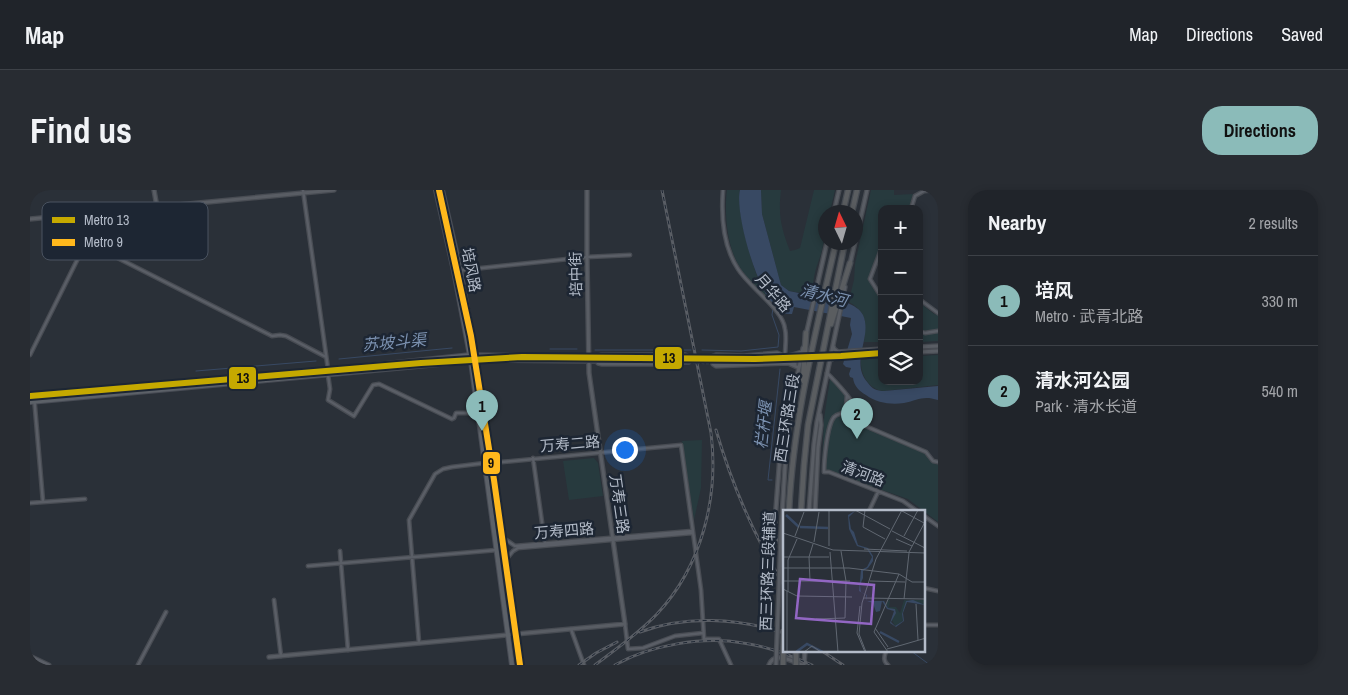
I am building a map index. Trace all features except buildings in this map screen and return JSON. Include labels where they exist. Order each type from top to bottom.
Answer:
[{"type":"highway","points":[[845,205],[848,190]]},
{"type":"highway","points":[[854,205],[857,190]]},
{"type":"highway","name":"西三环路三段","points":[[789,510],[793,451],[802,398],[834,250]]},
{"type":"highway","name":"西三环路三段","points":[[801,510],[808,425],[826,339],[838,299],[844,250]]},
{"type":"highway","points":[[838,299],[850,263]]},
{"type":"highway","points":[[802,398],[806,333]]},
{"type":"highway","points":[[783,652],[783,665]]},
{"type":"highway","points":[[796,652],[796,665]]},
{"type":"main road","points":[[206,202],[334,190]]},
{"type":"main road","name":"培风路","points":[[436,190],[454,271],[470,358],[512,665]]},
{"type":"main road","name":"培风路","points":[[442,190],[476,355],[519,665]]},
{"type":"main road","name":"培中街","points":[[587,190],[589,360]]},
{"type":"main road","points":[[836,205],[839,190]]},
{"type":"main road","points":[[863,207],[867,190]]},
{"type":"main road","name":"西三环路三段辅道","points":[[776,665],[786,449],[798,368],[825,250]]},
{"type":"main road","points":[[850,263],[853,250]]},
{"type":"main road","points":[[809,510],[814,444],[833,345],[834,316],[838,299]]},
{"type":"main road","points":[[833,345],[836,351],[840,352],[878,349]]},
{"type":"main road","points":[[923,347],[938,346]]},
{"type":"main road","points":[[923,352],[938,351]]},
{"type":"main road","points":[[798,368],[794,362],[784,360],[743,363],[715,361],[794,355],[802,352]]},
{"type":"main road","points":[[840,352],[842,356]]},
{"type":"main road","points":[[784,356],[777,354],[713,356],[712,359],[713,364],[716,366],[788,363],[798,368]]},
{"type":"main road","points":[[830,361],[842,356],[878,354]]},
{"type":"main road","points":[[30,402],[168,390],[470,358],[476,355],[589,360],[602,364],[686,364],[689,361],[685,355],[601,355],[599,358]]},
{"type":"main road","points":[[470,358],[476,360],[589,360],[599,358],[687,360],[595,362]]},
{"type":"main road","name":"万寿三路","points":[[589,360],[625,624]]},
{"type":"main road","points":[[32,397],[328,372]]},
{"type":"main road","points":[[783,544],[776,541],[775,513],[784,415],[793,398]]},
{"type":"main road","points":[[815,510],[821,425],[820,408]]},
{"type":"main road","points":[[269,657],[625,624]]},
{"type":"main road","points":[[769,665],[773,658],[783,658],[803,665],[805,652]]},
{"type":"street","name":"月华路","points":[[723,190],[722,220],[733,261],[745,278],[778,313],[785,328],[784,356]]},
{"type":"street","points":[[912,205],[915,196],[924,191],[938,190]]},
{"type":"street","points":[[303,192],[328,372],[330,389],[328,400],[354,416],[373,385],[379,384],[452,418],[456,414],[478,413]]},
{"type":"street","points":[[880,295],[870,279],[881,250]]},
{"type":"street","points":[[454,271],[587,256],[630,256]]},
{"type":"street","points":[[30,356],[77,260]]},
{"type":"street","points":[[122,260],[272,336],[286,336],[326,357]]},
{"type":"street","points":[[923,303],[938,313]]},
{"type":"street","points":[[923,332],[938,331]]},
{"type":"street","points":[[827,372],[847,395],[856,409],[862,425],[926,452],[933,461],[938,462]]},
{"type":"street","name":"清河路","points":[[847,395],[844,412],[832,419],[829,429],[824,472],[829,472],[903,501],[916,510]]},
{"type":"street","points":[[32,397],[35,402],[43,502]]},
{"type":"street","name":"万寿二路","points":[[491,462],[681,445],[692,532]]},
{"type":"street","points":[[533,458],[545,545]]},
{"type":"street","points":[[419,643],[409,520],[435,474],[443,469],[452,467],[485,463]]},
{"type":"street","points":[[869,510],[878,492]]},
{"type":"street","points":[[30,504],[85,499]]},
{"type":"street","points":[[926,517],[938,526]]},
{"type":"street","points":[[692,532],[704,639],[719,639],[731,665]]},
{"type":"street","name":"万寿四路","points":[[504,562],[516,549],[692,532]]},
{"type":"street","name":"万寿四路","points":[[500,536],[515,546],[545,545]]},
{"type":"street","points":[[308,566],[497,550]]},
{"type":"street","points":[[340,551],[348,650]]},
{"type":"street","points":[[274,600],[281,656]]},
{"type":"street","points":[[138,665],[166,612]]},
{"type":"street","points":[[625,624],[628,649],[643,648],[675,636],[703,633]]},
{"type":"street","points":[[570,629],[584,665]]},
{"type":"street","points":[[886,652],[884,658],[888,665]]},
{"type":"street","points":[[30,656],[49,665]]},
{"type":"green space","points":[[727,190],[740,190],[740,209],[748,247],[759,281],[773,305],[746,277],[735,258],[727,229]]},
{"type":"green space","points":[[761,190],[781,190],[780,207],[784,235],[790,251],[795,250],[800,248],[814,190],[835,190],[832,205],[818,205],[818,250],[822,250],[815,273],[813,289],[810,288],[808,294],[789,291],[781,285],[762,214]]},
{"type":"green space","points":[[871,190],[894,190],[894,195],[913,194],[911,205],[878,205],[878,252],[868,279],[878,295],[878,342],[864,342],[865,324],[863,314],[849,302],[858,250],[863,250],[863,227]]},
{"type":"green space","points":[[923,305],[938,315],[938,341],[923,342]]},
{"type":"green space","points":[[938,355],[938,385],[884,391],[874,388],[866,380],[862,371],[861,360],[878,358],[878,385],[923,385],[923,356]]},
{"type":"green space","points":[[830,379],[849,399],[859,426],[924,453],[931,462],[938,465],[938,522],[926,513],[926,510],[922,510],[908,499],[822,469],[824,419]]},
{"type":"green space","points":[[702,440],[701,488],[694,520],[682,441]]},
{"type":"green space","points":[[594,458],[598,463],[603,496],[569,500],[563,461]]},
{"type":"water","points":[[740,190],[761,190],[762,214],[781,285],[789,291],[848,303],[862,313],[865,332],[861,367],[863,375],[870,385],[879,391],[938,386],[938,400],[924,398],[894,404],[879,402],[870,398],[857,388],[849,374],[851,368],[843,364],[852,334],[851,318],[794,307],[792,314],[785,314],[773,305],[764,291],[750,255],[741,217]]},
{"type":"waterway","name":"苏坡斗渠","points":[[702,350],[741,351],[778,347],[779,335],[772,315],[773,308]]},
{"type":"waterway","name":"苏坡斗渠","points":[[339,359],[452,348]]},
{"type":"waterway","name":"苏坡斗渠","points":[[550,349],[577,349]]},
{"type":"waterway","name":"苏坡斗渠","points":[[595,350],[691,350]]},
{"type":"waterway","name":"苏坡斗渠","points":[[196,371],[316,361]]},
{"type":"waterway","name":"栏杆堰","points":[[772,480],[768,480],[780,369]]},
{"type":"waterway","name":"栏杆堰","points":[[912,652],[930,665]]},
{"type":"tunnel","points":[[688,359],[714,360]]},
{"type":"tunnel","points":[[688,362],[714,363]]},
{"type":"railway","points":[[595,665],[643,628],[673,595],[696,553],[704,530],[709,506],[713,457],[711,433],[662,190]]},
{"type":"railway","points":[[716,430],[729,471],[745,510],[763,548],[783,583]]},
{"type":"railway","points":[[640,632],[675,623],[712,620],[748,624],[783,633]]},
{"type":"railway","points":[[615,665],[660,647],[711,641],[727,641],[761,646],[787,654],[812,665]]},
{"type":"railway","points":[[579,665],[617,642]]},
{"type":"railway","points":[[824,652],[843,665]]},
{"type":"metro line","name":"9","points":[[439,190],[471,336],[494,480],[520,665]]},
{"type":"metro line","name":"13","points":[[30,396],[421,363],[522,357],[755,359],[878,353]]},
{"type":"place","name":"培风","points":[[482,431]]},
{"type":"place","name":"清水河公园","points":[[857,439]]},
{"type":"water label","name":"清水河","points":[[824,295]]}]
